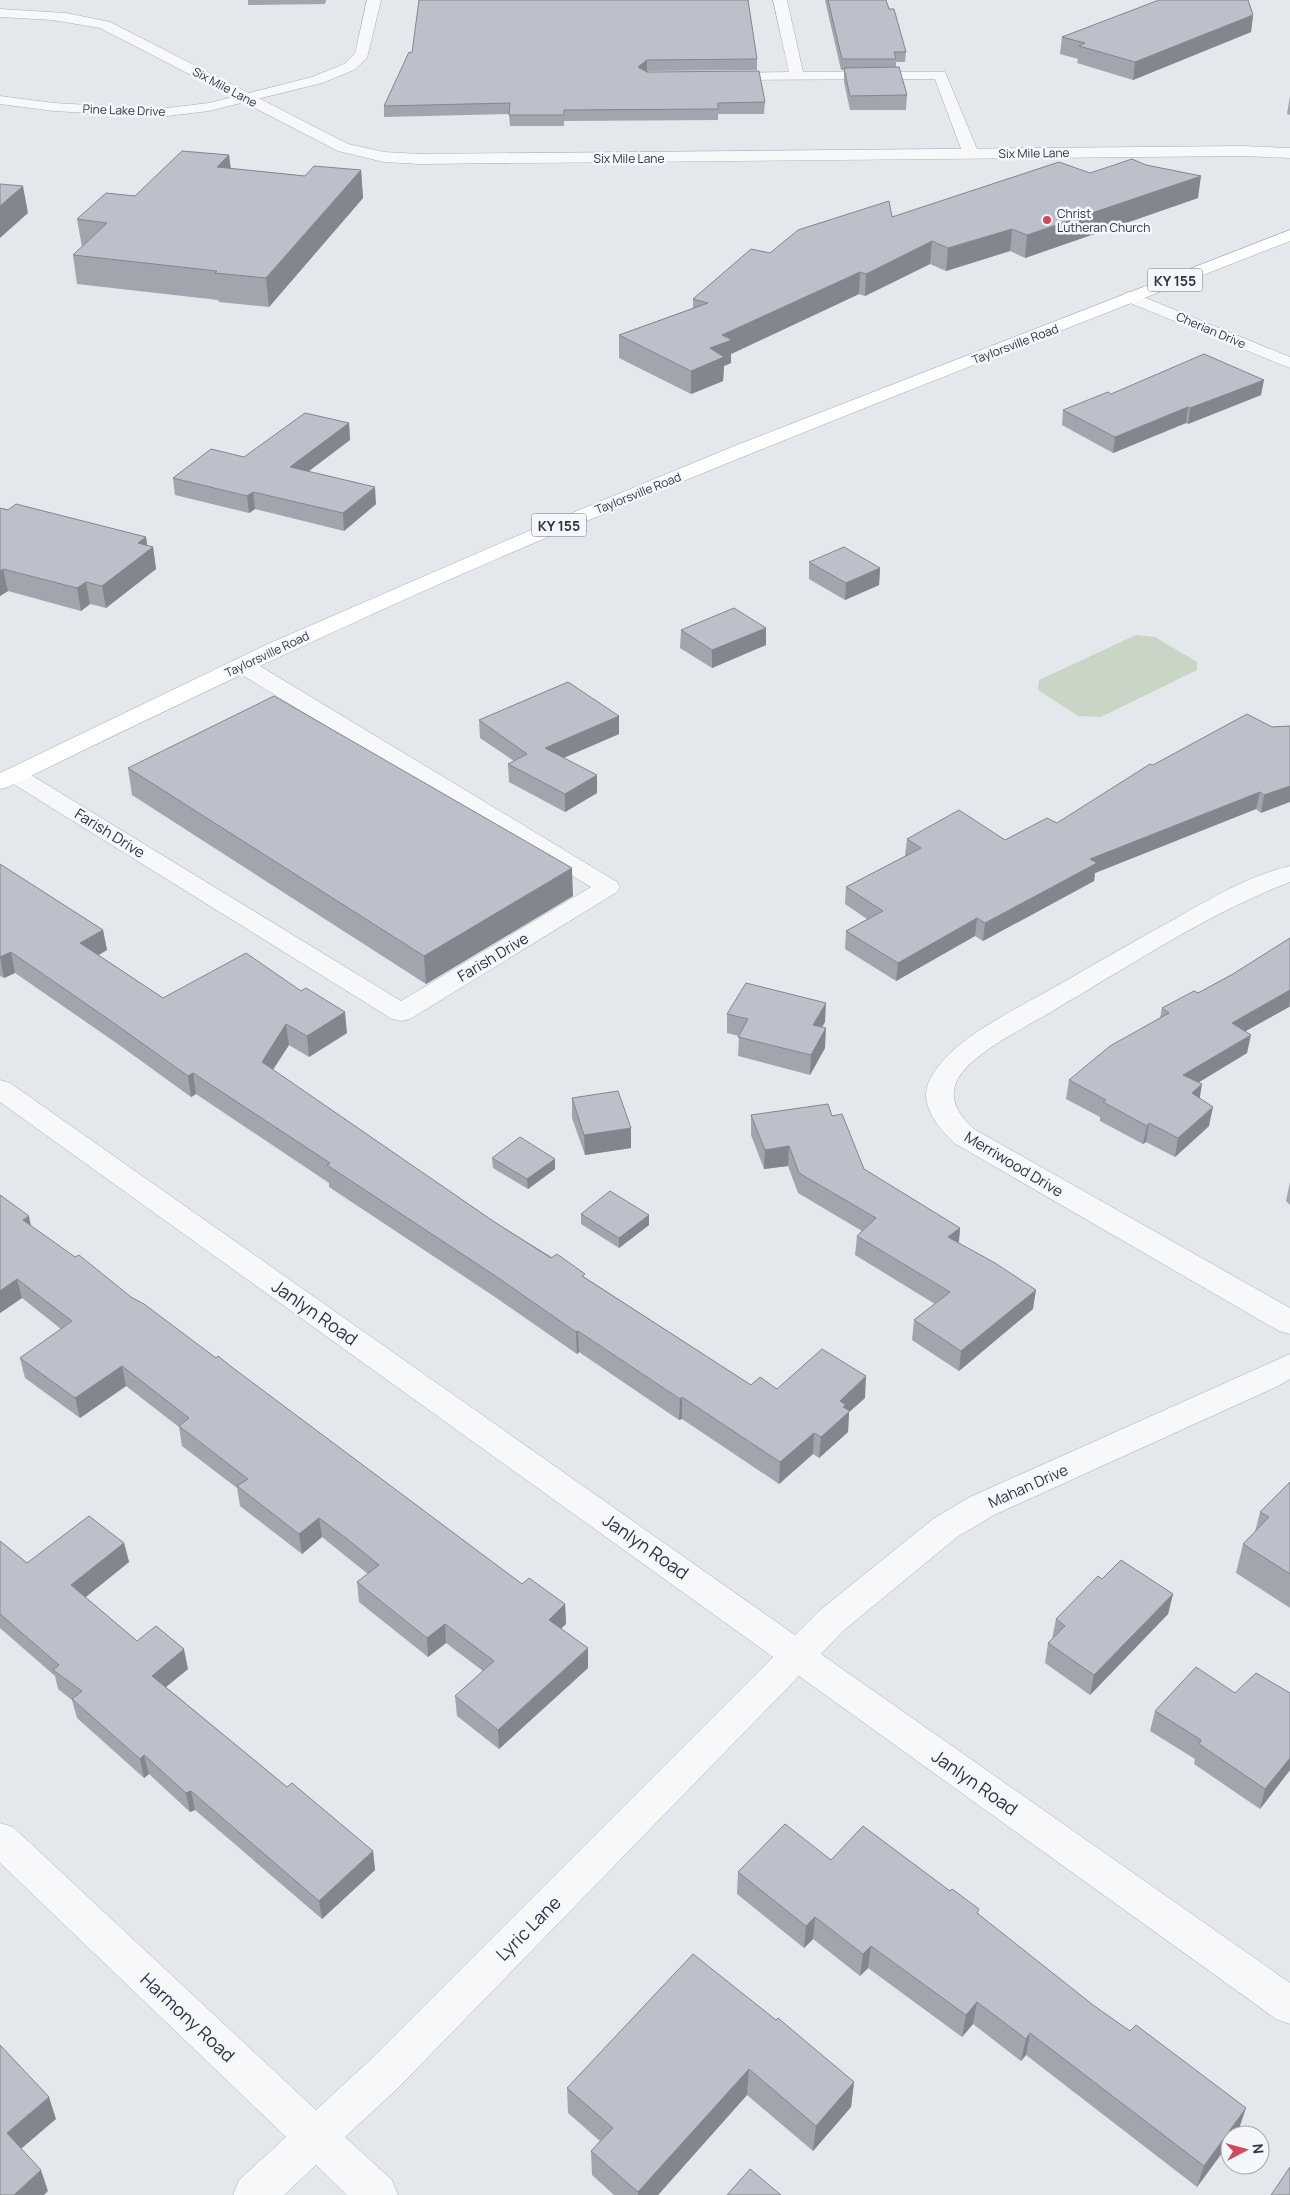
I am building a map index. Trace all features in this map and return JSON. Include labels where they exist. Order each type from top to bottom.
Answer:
[{"type":"main road","name":"Taylorsville Road","points":[[7,778],[242,665],[542,532],[739,451],[1290,236]]},
{"type":"street","name":"Pine Lake Drive","points":[[0,100],[54,107],[160,113],[209,107],[318,80],[349,67],[362,55],[374,0]]},
{"type":"street","points":[[780,0],[797,76]]},
{"type":"street","name":"Six Mile Lane","points":[[0,13],[51,15],[105,25],[343,148],[368,155],[402,159],[1242,151],[1290,154]]},
{"type":"street","points":[[712,77],[940,76],[971,154]]},
{"type":"street","name":"Cherian Drive","points":[[1131,297],[1290,363]]},
{"type":"street","name":"Farish Drive","points":[[7,778],[401,1013],[608,887],[242,665]]},
{"type":"street","name":"Merriwood Drive","points":[[1290,873],[1241,892],[1132,953],[978,1044],[957,1059],[946,1073],[940,1090],[941,1104],[947,1119],[964,1136],[1276,1314],[1290,1324]]},
{"type":"street","name":"Janlyn Road","points":[[0,1089],[1290,2006]]},
{"type":"street","name":"Mahan Drive","points":[[797,1656],[831,1621],[952,1523],[982,1506],[1265,1379],[1290,1365]]},
{"type":"street","name":"Lyric Lane","points":[[254,2195],[384,2074],[797,1656]]},
{"type":"street","name":"Harmony Road","points":[[0,1839],[377,2195]]},
{"type":"green space","points":[[1136,635],[1155,637],[1197,662],[1197,670],[1101,717],[1078,716],[1038,690],[1039,680]]},
{"type":"building","points":[[419,0],[748,0],[757,59],[647,60],[638,67],[647,72],[759,71],[765,102],[718,103],[718,109],[564,110],[564,115],[509,115],[510,103],[384,106],[409,52],[412,53]]},
{"type":"building","points":[[828,0],[886,0],[889,9],[894,9],[906,52],[894,52],[896,59],[842,59]]},
{"type":"building","points":[[1159,0],[1248,0],[1253,15],[1135,62],[1079,46],[1085,43],[1062,37]]},
{"type":"building","points":[[899,67],[907,95],[850,96],[844,68]]},
{"type":"building","points":[[182,151],[229,155],[217,167],[305,176],[314,166],[361,170],[266,278],[73,255],[107,223],[77,219],[106,193],[135,196]]},
{"type":"building","points":[[1132,159],[1146,165],[1201,176],[1027,235],[1012,229],[948,248],[932,241],[866,274],[860,272],[722,335],[732,340],[710,348],[724,357],[691,371],[619,335],[708,303],[693,299],[751,249],[770,253],[798,230],[889,201],[892,217],[1059,162],[1090,173]]},
{"type":"building","points":[[0,184],[23,186],[0,206]]},
{"type":"building","points":[[1204,354],[1264,380],[1190,408],[1188,407],[1115,437],[1063,410],[1108,392],[1111,394]]},
{"type":"building","points":[[305,413],[349,423],[290,467],[375,487],[343,513],[253,492],[247,496],[173,478],[211,449],[244,457]]},
{"type":"building","points":[[16,504],[146,537],[138,543],[153,547],[102,586],[86,582],[77,588],[3,569],[0,571],[0,508],[8,510]]},
{"type":"building","points":[[844,547],[880,568],[846,583],[809,562]]},
{"type":"building","points":[[734,608],[766,628],[712,650],[681,630]]},
{"type":"building","points":[[568,682],[619,716],[545,748],[597,775],[565,794],[508,764],[527,754],[479,720]]},
{"type":"building","points":[[274,696],[572,868],[424,956],[128,768]]},
{"type":"building","points":[[1247,714],[1272,727],[1290,726],[1290,786],[1264,795],[1260,792],[1090,859],[1097,863],[985,923],[977,918],[898,963],[846,931],[883,911],[846,887],[921,848],[907,839],[959,810],[1005,840],[1047,818],[1057,823],[1150,764],[1153,765]]},
{"type":"building","points":[[0,864],[103,930],[80,943],[163,998],[246,953],[301,991],[306,988],[345,1012],[307,1036],[286,1024],[262,1062],[493,1221],[551,1258],[557,1254],[585,1274],[582,1276],[751,1385],[760,1377],[777,1389],[822,1349],[866,1376],[840,1401],[846,1405],[843,1407],[850,1411],[821,1437],[814,1433],[780,1462],[682,1397],[680,1399],[578,1331],[576,1332],[494,1275],[327,1165],[330,1163],[193,1073],[188,1076],[11,952],[0,957]]},
{"type":"building","points":[[1290,938],[1290,990],[1232,1023],[1251,1035],[1183,1075],[1202,1084],[1192,1093],[1213,1107],[1178,1138],[1149,1123],[1147,1126],[1103,1102],[1106,1100],[1069,1080],[1110,1046],[1169,1013],[1162,1008],[1194,991],[1198,993],[1233,974]]},
{"type":"building","points":[[746,983],[826,1003],[813,1025],[826,1028],[811,1055],[738,1037],[748,1019],[727,1014]]},
{"type":"building","points":[[618,1091],[631,1128],[584,1135],[572,1098]]},
{"type":"building","points":[[828,1104],[832,1116],[842,1114],[864,1169],[960,1228],[948,1237],[995,1263],[1036,1290],[961,1351],[914,1320],[950,1292],[857,1236],[876,1218],[799,1173],[789,1146],[765,1150],[751,1115]]},
{"type":"building","points":[[520,1137],[555,1159],[527,1179],[492,1158]]},
{"type":"building","points":[[610,1191],[649,1215],[619,1238],[581,1214]]},
{"type":"building","points":[[0,1195],[29,1216],[23,1220],[75,1257],[79,1255],[131,1297],[144,1304],[216,1358],[218,1356],[522,1584],[529,1578],[565,1604],[549,1620],[588,1648],[498,1730],[455,1696],[494,1661],[445,1624],[427,1638],[357,1582],[379,1565],[346,1538],[319,1518],[299,1534],[237,1486],[248,1479],[179,1426],[189,1418],[122,1366],[75,1398],[20,1358],[72,1321],[17,1279],[0,1291]]},
{"type":"building","points":[[1290,1482],[1290,1574],[1243,1544],[1269,1517],[1260,1512]]},
{"type":"building","points":[[89,1516],[124,1543],[71,1585],[137,1641],[156,1626],[184,1649],[152,1676],[287,1787],[292,1783],[373,1851],[319,1901],[191,1791],[186,1793],[144,1755],[140,1759],[72,1699],[82,1691],[53,1670],[59,1665],[0,1614],[0,1541],[27,1563]]},
{"type":"building","points":[[1121,1560],[1173,1594],[1094,1675],[1048,1643],[1065,1626],[1056,1619],[1098,1576],[1102,1579]]},
{"type":"building","points":[[1196,1667],[1235,1693],[1256,1673],[1290,1693],[1290,1758],[1265,1789],[1199,1744],[1201,1740],[1155,1711]]},
{"type":"building","points":[[785,1824],[831,1860],[863,1826],[950,1891],[952,1889],[979,1909],[977,1913],[1093,2005],[1130,2031],[1136,2025],[1246,2108],[1234,2125],[1220,2125],[1220,2144],[1204,2166],[1030,2033],[1026,2039],[977,2002],[966,2015],[871,1946],[863,1954],[815,1917],[806,1926],[738,1872]]},
{"type":"building","points":[[693,1954],[776,2020],[778,2018],[854,2082],[816,2126],[749,2069],[638,2192],[591,2151],[613,2128],[567,2088]]},
{"type":"building","points":[[0,2045],[49,2097],[7,2133],[41,2170],[14,2195],[0,2195]]},
{"type":"building","points":[[1290,2167],[1290,2195],[1271,2195]]},
{"type":"building","points":[[750,2169],[781,2195],[727,2195]]},
{"type":"place","name":"Christ Lutheran Church","points":[[1047,220]]}]
